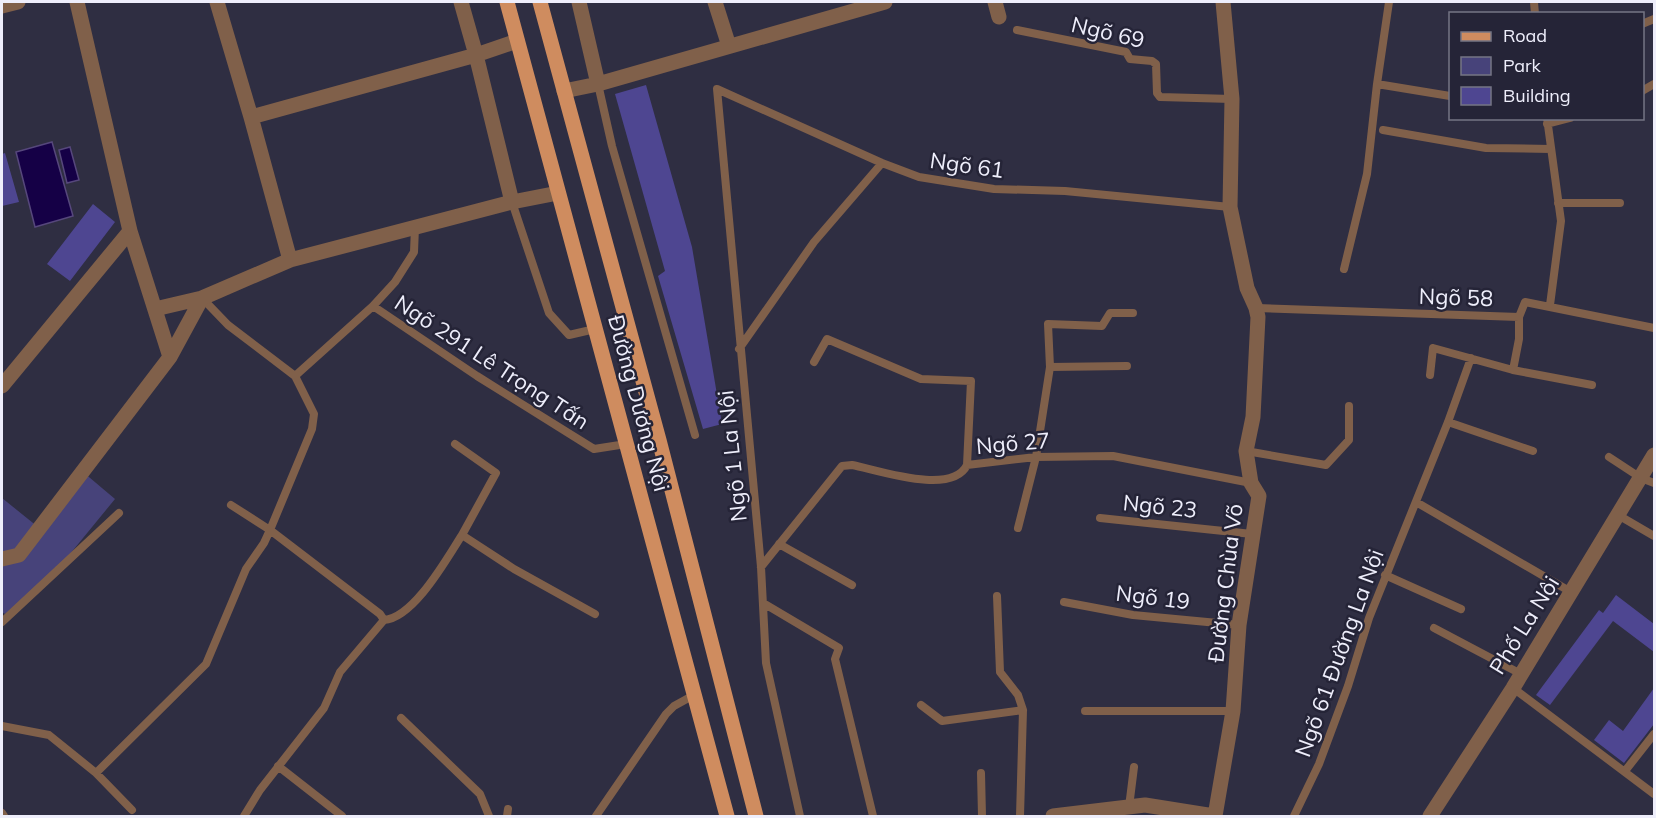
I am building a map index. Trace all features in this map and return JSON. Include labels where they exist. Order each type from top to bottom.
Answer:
[{"type":"main road","name":"Đường Dương Nội","points":[[507,2],[727,816]]},
{"type":"main road","name":"Đường Dương Nội","points":[[540,2],[659,440],[756,816]]},
{"type":"street","points":[[2,6],[18,2]]},
{"type":"street","points":[[77,2],[130,231],[170,357]]},
{"type":"street","points":[[216,2],[251,117],[290,260]]},
{"type":"street","points":[[461,2],[512,202]]},
{"type":"street","points":[[579,2],[598,84]]},
{"type":"street","points":[[715,2],[729,46]]},
{"type":"street","points":[[564,91],[598,84],[885,2]]},
{"type":"street","points":[[995,2],[999,17]]},
{"type":"street","name":"Đường Chùa Võ","points":[[1214,816],[1233,711],[1239,625],[1259,496],[1251,483],[1246,451],[1253,417],[1258,317],[1247,288],[1230,207],[1232,99],[1223,2]]},
{"type":"street","points":[[251,117],[476,55],[517,41]]},
{"type":"street","points":[[155,309],[202,298],[290,260],[512,202],[558,193]]},
{"type":"street","points":[[2,387],[130,231]]},
{"type":"street","points":[[2,559],[19,555],[170,357],[202,298]]},
{"type":"street","name":"Phố La Nội","points":[[1430,816],[1513,688],[1618,514],[1648,480],[1654,455]]},
{"type":"street","points":[[1053,816],[1129,807],[1145,811],[1214,816]]},
{"type":"lane","points":[[1344,269],[1367,174],[1389,2]]},
{"type":"lane","name":"Ngõ 69","points":[[1017,30],[1126,52],[1130,58],[1152,61],[1156,64],[1157,93],[1160,97],[1232,99]]},
{"type":"lane","points":[[598,84],[612,146],[696,435]]},
{"type":"lane","points":[[1377,84],[1449,96]]},
{"type":"lane","name":"Ngõ 61","points":[[717,89],[882,163],[919,177],[994,189],[1065,191],[1230,207]]},
{"type":"lane","name":"Ngõ 1 La Nội","points":[[717,89],[739,349],[761,567],[766,663],[800,816]]},
{"type":"lane","points":[[1547,121],[1561,221],[1550,305]]},
{"type":"lane","points":[[1383,130],[1486,148],[1551,149]]},
{"type":"lane","points":[[739,349],[814,242],[882,163]]},
{"type":"lane","points":[[512,202],[549,313],[569,335],[595,328]]},
{"type":"lane","points":[[1558,203],[1620,203]]},
{"type":"lane","name":"Ngõ 291 Lê Trọng Tấn","points":[[295,376],[373,306],[396,282],[414,252],[415,227]]},
{"type":"lane","points":[[96,773],[206,664],[246,569],[270,530],[312,429],[314,414],[295,376],[228,325],[202,298]]},
{"type":"lane","points":[[1519,317],[1525,302],[1550,305],[1654,328]]},
{"type":"lane","name":"Ngõ 291 Lê Trọng Tấn","points":[[373,306],[477,376],[594,449],[626,444]]},
{"type":"lane","name":"Ngõ 58","points":[[1256,308],[1519,317],[1519,339],[1513,370]]},
{"type":"lane","points":[[1018,528],[1036,457],[1050,367],[1048,324],[1102,326],[1110,313],[1132,313]]},
{"type":"lane","name":"Ngõ 27","points":[[814,363],[827,339],[921,379],[971,381],[967,465],[1036,457],[1113,456],[1251,483]]},
{"type":"lane","points":[[1430,375],[1433,348],[1513,370],[1592,385]]},
{"type":"lane","name":"Ngõ 61 Đường La Nội","points":[[1294,816],[1318,764],[1348,686],[1385,575],[1448,422],[1471,358]]},
{"type":"lane","points":[[1050,367],[1127,366]]},
{"type":"lane","points":[[1246,451],[1326,465],[1349,440],[1349,406]]},
{"type":"lane","points":[[1448,422],[1533,451]]},
{"type":"lane","points":[[244,816],[278,766],[324,708],[340,672],[384,620],[392,620],[411,605],[435,576],[462,535],[496,473],[455,444]]},
{"type":"lane","points":[[1609,457],[1648,480]]},
{"type":"lane","points":[[761,567],[842,466],[852,465],[938,481],[955,478],[963,472],[967,465]]},
{"type":"lane","points":[[1416,502],[1571,592]]},
{"type":"lane","points":[[231,505],[270,530],[380,614],[384,620]]},
{"type":"lane","points":[[2,622],[119,513]]},
{"type":"lane","points":[[1618,514],[1654,536]]},
{"type":"lane","name":"Ngõ 23","points":[[1100,518],[1252,534]]},
{"type":"lane","points":[[462,535],[514,568],[595,614]]},
{"type":"lane","points":[[779,544],[852,585]]},
{"type":"lane","points":[[1385,575],[1461,609]]},
{"type":"lane","points":[[997,596],[1000,672],[1018,695],[1023,710],[1020,816]]},
{"type":"lane","name":"Ngõ 19","points":[[1064,602],[1133,615],[1239,625]]},
{"type":"lane","points":[[763,603],[839,648],[835,659],[873,816]]},
{"type":"lane","points":[[1434,628],[1521,674]]},
{"type":"lane","points":[[1513,688],[1654,794]]},
{"type":"lane","points":[[596,816],[666,714],[694,695]]},
{"type":"lane","points":[[921,705],[942,722],[1023,710]]},
{"type":"lane","points":[[1085,711],[1233,711]]},
{"type":"lane","points":[[401,718],[480,794],[489,816]]},
{"type":"lane","points":[[2,726],[49,735],[96,773],[132,810]]},
{"type":"lane","points":[[1625,771],[1654,734]]},
{"type":"lane","points":[[278,766],[342,816]]},
{"type":"lane","points":[[1129,807],[1134,767]]},
{"type":"lane","points":[[981,773],[982,816]]},
{"type":"green space","points":[[83,472],[115,499],[47,582],[5,614],[2,612],[2,560],[19,555]]},
{"type":"green space","points":[[2,498],[38,527],[18,553],[2,558]]},
{"type":"shaded area","points":[[52,142],[73,216],[35,227],[16,152]]},
{"type":"shaded area","points":[[70,147],[79,180],[67,183],[59,150]]},
{"type":"building","points":[[646,85],[692,247],[722,424],[703,429],[658,276],[665,271],[615,94]]},
{"type":"building","points":[[5,153],[19,202],[2,206],[2,154]]},
{"type":"building","points":[[93,204],[115,222],[70,281],[47,264]]},
{"type":"building","points":[[1616,595],[1654,624],[1654,652],[1613,621],[1550,705],[1536,695],[1599,610],[1603,613]]},
{"type":"building","points":[[1654,688],[1654,724],[1624,763],[1594,740],[1609,720],[1623,731]]}]
